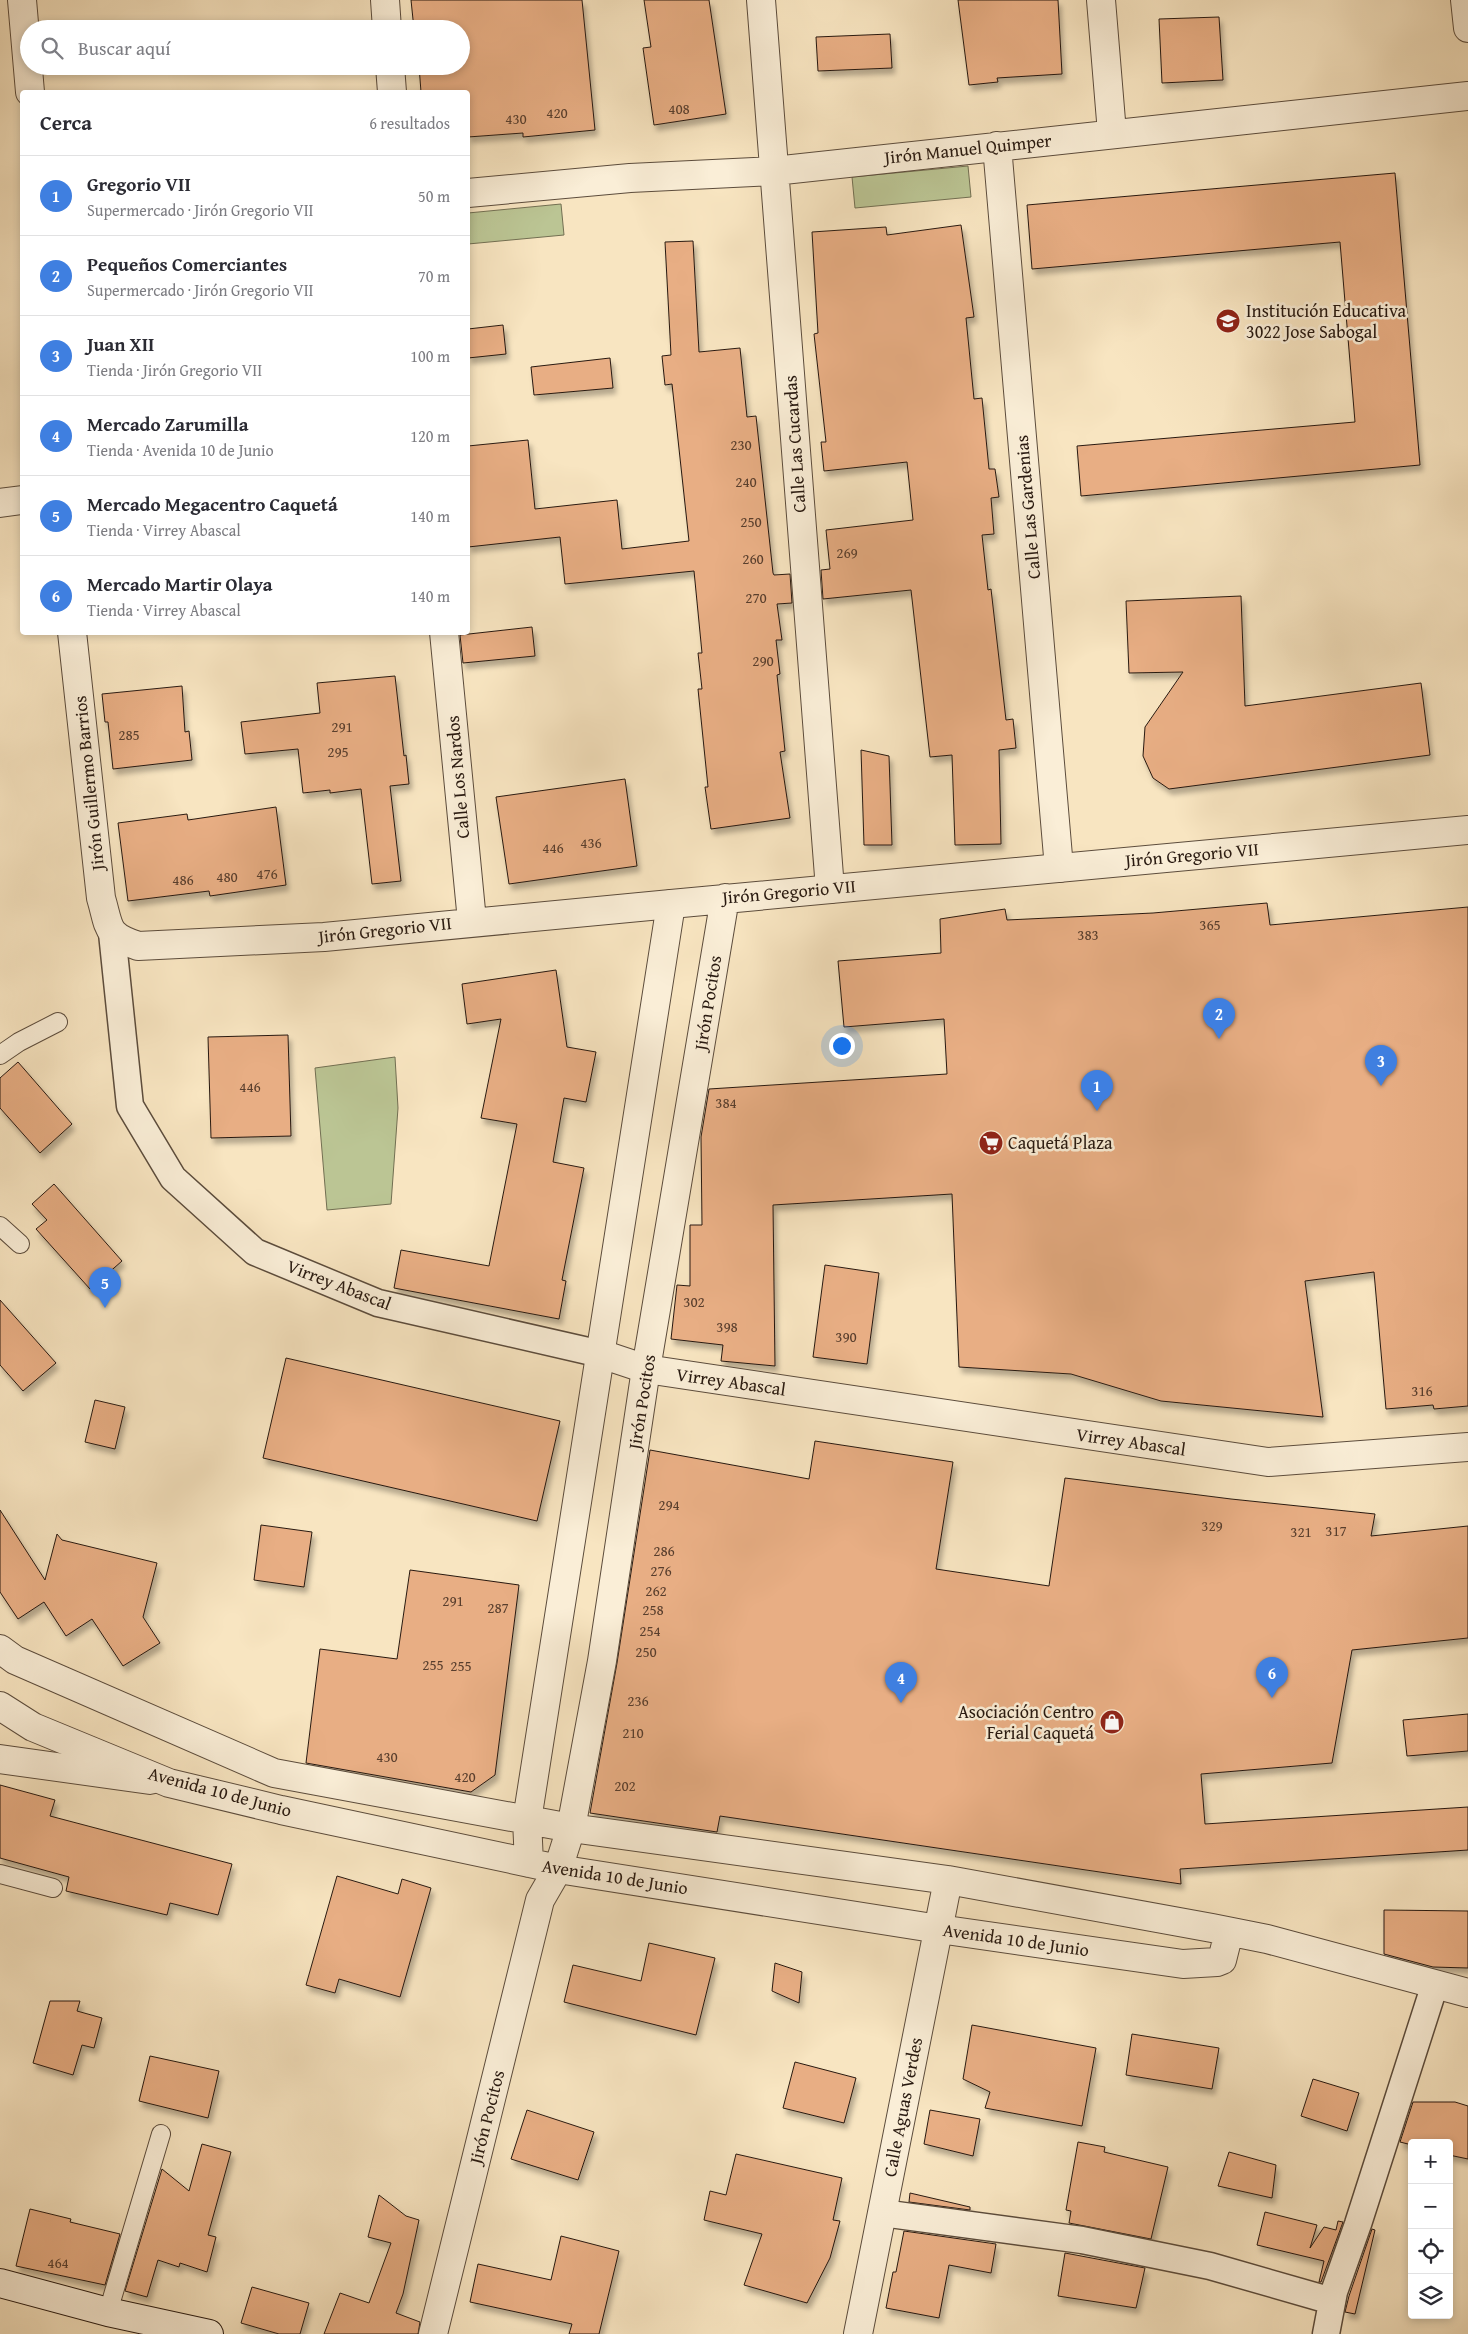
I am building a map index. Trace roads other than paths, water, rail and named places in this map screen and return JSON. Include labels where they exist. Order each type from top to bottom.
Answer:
[{"type":"street","points":[[22,0],[24,20]]},
{"type":"street","points":[[385,0],[386,20]]},
{"type":"street","name":"Calle Las Cucardas","points":[[761,0],[830,889]]},
{"type":"street","points":[[1101,0],[1112,133]]},
{"type":"street","points":[[1465,0],[1468,28]]},
{"type":"street","points":[[29,75],[30,90]]},
{"type":"street","points":[[391,75],[392,90]]},
{"type":"street","name":"Jirón Manuel Quimper","points":[[470,194],[630,178],[774,171],[1468,96]]},
{"type":"street","name":"Calle Las Gardenias","points":[[997,146],[1059,868]]},
{"type":"street","points":[[0,503],[20,500]]},
{"type":"street","name":"Jirón Guillermo Barrios","points":[[72,635],[101,898],[112,933]]},
{"type":"street","name":"Calle Los Nardos","points":[[444,635],[472,921]]},
{"type":"street","name":"Jirón Gregorio VII","points":[[112,933],[122,940],[138,946],[324,937],[472,921],[1468,830]]},
{"type":"street","name":"Jirón Pocitos","points":[[433,2334],[540,1900],[558,1869],[571,1828],[602,1661],[646,1369],[725,898]]},
{"type":"street","name":"Jirón Pocitos","points":[[540,1900],[530,1863],[526,1820],[671,904]]},
{"type":"street","name":"Virrey Abascal","points":[[112,933],[130,1106],[173,1178],[255,1252],[378,1303],[601,1354],[646,1369],[1268,1462],[1468,1447]]},
{"type":"street","name":"Avenida 10 de Junio","points":[[0,1649],[15,1660],[274,1773],[571,1828],[948,1880],[1266,1939],[1468,1993]]},
{"type":"street","name":"Avenida 10 de Junio","points":[[0,1706],[33,1727],[169,1783],[281,1810],[558,1869],[939,1929],[1183,1964],[1222,1960],[1229,1932]]},
{"type":"street","points":[[0,1759],[169,1783]]},
{"type":"street","name":"Calle Aguas Verdes","points":[[858,2334],[948,1880]]},
{"type":"street","points":[[1326,2334],[1332,2301],[1435,1984]]},
{"type":"street","points":[[882,2213],[1082,2240],[1210,2266],[1332,2301]]},
{"type":"street","points":[[0,2283],[108,2312],[209,2334]]},
{"type":"lane","points":[[0,1056],[19,1042],[58,1022]]},
{"type":"lane","points":[[0,1226],[20,1244]]},
{"type":"lane","points":[[0,1874],[53,1888]]},
{"type":"lane","points":[[108,2312],[161,2134]]},
{"type":"place","name":"Institución Educativa 3022 Jose Sabogal","points":[[1228,321]]},
{"type":"place","name":"Pequeños Comerciantes","points":[[1219,1039]]},
{"type":"place","name":"Juan XII","points":[[1381,1086]]},
{"type":"place","name":"Gregorio VII","points":[[1097,1111]]},
{"type":"place","name":"Caquetá Plaza","points":[[991,1143]]},
{"type":"place","name":"Mercado Megacentro Caquetá","points":[[105,1308]]},
{"type":"place","name":"Mercado Martir Olaya","points":[[1272,1698]]},
{"type":"place","name":"Mercado Zarumilla","points":[[901,1703]]},
{"type":"place","name":"Asociación Centro Ferial Caquetá","points":[[1112,1722]]}]
